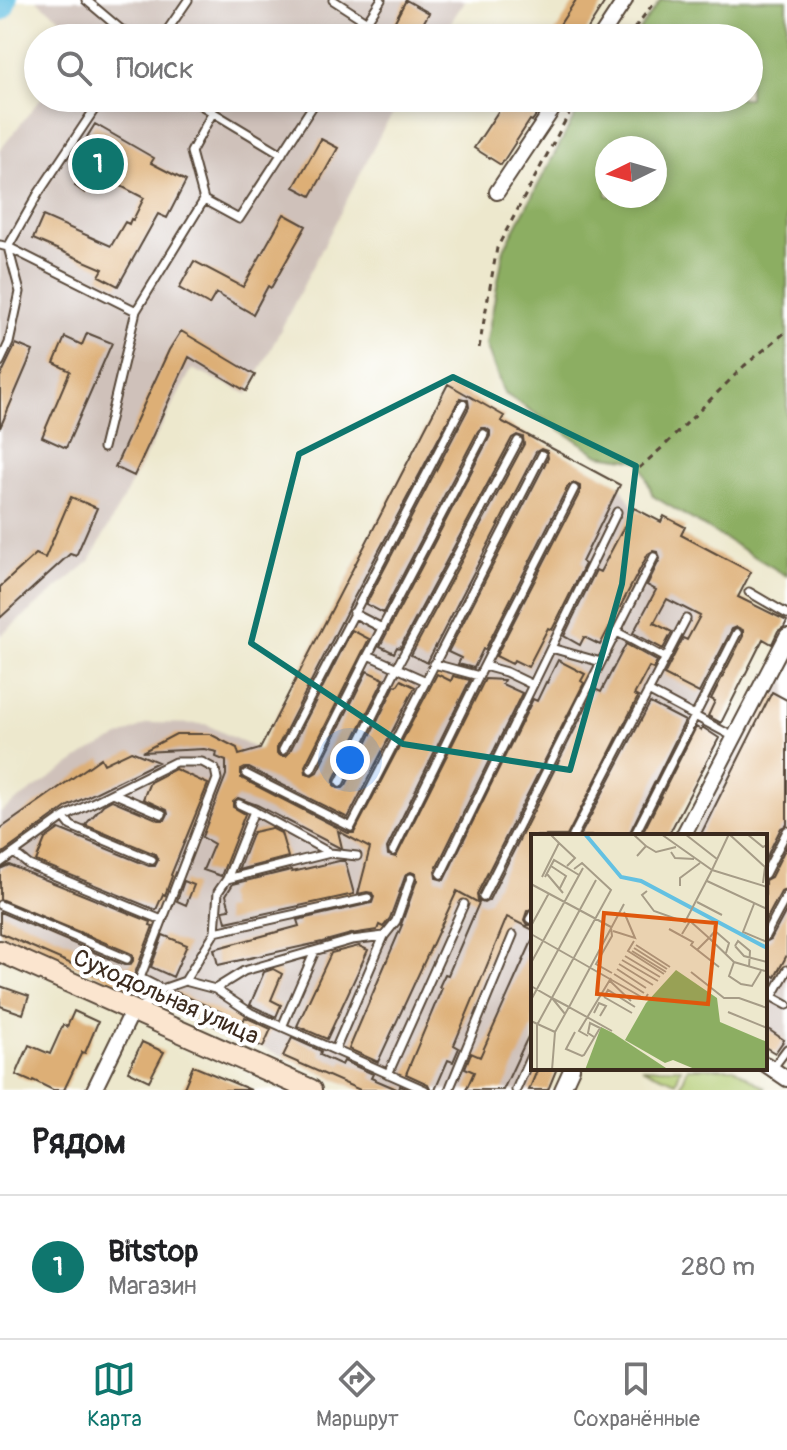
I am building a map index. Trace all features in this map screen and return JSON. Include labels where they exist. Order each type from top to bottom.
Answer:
[{"type":"street","points":[[609,24],[625,0]]},
{"type":"street","points":[[497,192],[551,112]]},
{"type":"street","points":[[684,834],[787,636]]},
{"type":"street","name":"Суходольная улица","points":[[0,951],[311,1090]]},
{"type":"street","points":[[94,1090],[133,1010]]},
{"type":"street","points":[[768,1066],[787,1079]]},
{"type":"street","points":[[562,1090],[571,1070]]},
{"type":"lane","points":[[86,0],[114,24]]},
{"type":"lane","points":[[172,24],[188,0]]},
{"type":"lane","points":[[333,0],[367,22],[381,0]]},
{"type":"lane","points":[[4,246],[93,112]]},
{"type":"lane","points":[[282,154],[213,112],[191,152],[204,200],[239,219],[282,154],[309,112]]},
{"type":"lane","points":[[103,448],[136,311],[204,200]]},
{"type":"lane","points":[[4,246],[136,311]]},
{"type":"lane","points":[[0,362],[9,343],[20,292],[4,246]]},
{"type":"lane","points":[[283,750],[463,404]]},
{"type":"lane","points":[[311,769],[484,434]]},
{"type":"lane","points":[[340,782],[397,667],[518,441]]},
{"type":"lane","points":[[246,774],[351,827],[542,455]]},
{"type":"lane","points":[[393,851],[574,489]]},
{"type":"lane","points":[[441,874],[617,512]]},
{"type":"lane","points":[[483,897],[654,557]]},
{"type":"lane","points":[[749,592],[787,614]]},
{"type":"lane","points":[[353,613],[382,628]]},
{"type":"lane","points":[[574,834],[686,619]]},
{"type":"lane","points":[[617,632],[665,658]]},
{"type":"lane","points":[[635,834],[737,633]]},
{"type":"lane","points":[[551,648],[601,662]]},
{"type":"lane","points":[[368,655],[426,681]]},
{"type":"lane","points":[[434,664],[479,676]]},
{"type":"lane","points":[[484,666],[533,685]]},
{"type":"lane","points":[[648,691],[734,737]]},
{"type":"lane","points":[[0,863],[64,817],[175,762],[202,762],[215,769],[217,779],[140,978],[162,989]]},
{"type":"lane","points":[[113,793],[162,814]]},
{"type":"lane","points":[[239,804],[330,853]]},
{"type":"lane","points":[[185,981],[215,932],[218,892],[227,879],[254,811]]},
{"type":"lane","points":[[64,817],[71,826],[152,860]]},
{"type":"lane","points":[[767,870],[787,831]]},
{"type":"lane","points":[[14,853],[29,865],[162,920]]},
{"type":"lane","points":[[227,879],[330,853],[357,856]]},
{"type":"lane","points":[[335,1050],[384,936],[396,921],[411,878]]},
{"type":"lane","points":[[767,932],[787,895]]},
{"type":"lane","points":[[215,932],[368,898]]},
{"type":"lane","points":[[388,1074],[464,904]]},
{"type":"lane","points":[[0,905],[127,959]]},
{"type":"lane","points":[[449,1090],[513,935]]},
{"type":"lane","points":[[215,989],[244,971],[352,940],[384,936]]},
{"type":"lane","points":[[282,1027],[315,951]]},
{"type":"lane","points":[[787,970],[769,995],[787,1005]]},
{"type":"lane","points":[[133,1010],[154,1000],[162,989],[185,981],[215,989],[251,1013],[425,1090]]},
{"type":"lane","points":[[768,1066],[787,1049]]},
{"type":"lane","points":[[516,1090],[531,1056]]},
{"type":"path","points":[[638,24],[656,0]]},
{"type":"path","points":[[479,348],[497,248],[570,112]]},
{"type":"path","points":[[639,468],[744,366],[787,331]]},
{"type":"highlighted area","points":[[453,377],[636,466],[622,584],[570,770],[403,744],[251,643],[299,454]]},
{"type":"shaded area","points":[[36,0],[465,0],[450,24],[68,24]]},
{"type":"shaded area","points":[[30,112],[394,112],[248,394],[192,369],[90,561],[0,636],[0,150]]},
{"type":"shaded area","points":[[448,384],[504,416],[501,421],[620,485],[634,508],[660,522],[664,516],[681,535],[720,556],[710,574],[763,639],[722,721],[719,738],[669,834],[531,834],[531,1070],[556,1070],[548,1090],[360,1090],[0,933],[0,812],[90,751],[149,723],[205,724],[259,750]]},
{"type":"shaded area","points":[[787,653],[787,1060],[767,1048],[767,834],[693,834]]},
{"type":"green space","points":[[661,0],[787,0],[787,576],[653,496],[640,461],[599,455],[504,393],[486,345],[504,249],[577,112],[763,112],[763,24],[643,24]]},
{"type":"green space","points":[[647,1070],[680,1070],[676,1082]]},
{"type":"green space","points":[[687,1070],[737,1070],[765,1090],[687,1090],[681,1085]]},
{"type":"building","points":[[406,0],[429,13],[423,24],[393,24]]},
{"type":"building","points":[[576,0],[606,0],[591,24],[560,24]]},
{"type":"building","points":[[498,112],[538,112],[501,165],[474,148]]},
{"type":"building","points":[[95,124],[154,158],[151,163],[186,181],[167,218],[158,214],[118,286],[99,276],[103,269],[33,239],[43,216],[111,246],[125,222],[129,224],[133,220],[144,198],[96,173],[85,193],[75,186],[99,144],[87,137]]},
{"type":"building","points":[[321,139],[338,148],[311,196],[294,187]]},
{"type":"building","points":[[284,214],[306,226],[253,314],[216,293],[209,305],[179,288],[194,261],[243,287]]},
{"type":"building","points":[[181,331],[255,375],[246,391],[189,357],[134,476],[115,467],[169,350]]},
{"type":"building","points":[[87,333],[112,343],[66,448],[42,437],[70,371],[54,363],[65,337],[82,345]]},
{"type":"building","points":[[16,344],[33,351],[0,428],[0,377]]},
{"type":"building","points":[[448,384],[504,416],[501,421],[620,485],[552,630],[548,628],[528,667],[496,656],[580,492],[580,486],[574,483],[568,486],[474,668],[458,664],[461,658],[448,652],[548,458],[547,451],[541,449],[536,452],[427,663],[411,655],[524,444],[523,437],[517,435],[512,438],[400,648],[397,647],[394,653],[380,646],[490,436],[486,428],[478,431],[383,613],[366,604],[469,407],[468,400],[460,398],[277,748],[281,756],[289,753],[352,630],[369,639],[305,766],[306,773],[312,775],[317,772],[367,671],[384,679],[334,779],[334,785],[338,788],[346,785],[395,685],[401,680],[415,687],[348,818],[249,768],[241,770],[241,778],[348,833],[354,833],[437,674],[451,681],[453,676],[470,680],[387,848],[388,855],[396,857],[485,679],[504,680],[502,684],[522,693],[435,871],[436,878],[444,880],[533,699],[537,701],[558,660],[585,674],[581,681],[584,683],[477,894],[478,901],[484,903],[489,900],[595,689],[601,692],[626,644],[657,661],[653,669],[649,667],[634,695],[638,697],[568,834],[531,834],[531,909],[524,920],[531,925],[531,929],[507,917],[454,1045],[459,1048],[453,1062],[448,1060],[435,1090],[406,1074],[442,988],[439,987],[445,974],[448,975],[479,903],[457,891],[378,1062],[349,1049],[402,925],[417,880],[416,874],[406,874],[390,918],[377,930],[218,965],[214,949],[299,926],[297,920],[372,903],[374,897],[367,892],[358,894],[370,848],[338,831],[340,848],[238,798],[233,802],[233,807],[245,814],[221,876],[203,870],[214,844],[202,837],[226,775],[226,761],[216,757],[217,752],[204,749],[142,752],[176,734],[210,734],[237,748],[239,755],[260,749]]},
{"type":"building","points":[[71,497],[97,508],[76,556],[70,554],[0,618],[0,587],[36,554],[45,558]]},
{"type":"building","points":[[634,508],[661,522],[664,516],[685,527],[681,535],[751,572],[738,597],[787,621],[772,644],[763,639],[721,723],[708,716],[715,701],[711,699],[743,636],[743,630],[737,627],[732,629],[699,693],[664,675],[683,638],[687,640],[700,616],[667,599],[654,623],[672,632],[663,649],[633,633],[656,590],[647,585],[660,559],[658,552],[648,554],[600,645],[584,637],[580,645],[564,636],[596,570],[600,572]]},
{"type":"building","points":[[772,692],[787,700],[787,825],[781,828],[767,856],[767,834],[701,834]]},
{"type":"building","points":[[650,703],[685,721],[629,834],[581,834]]},
{"type":"building","points":[[696,727],[701,730],[702,727],[719,738],[669,834],[642,834]]},
{"type":"building","points":[[131,751],[158,762],[68,806],[0,855],[0,829],[101,758],[104,764]]},
{"type":"building","points":[[175,769],[208,784],[165,895],[156,910],[36,861],[45,839],[59,829],[155,866],[158,860],[155,854],[85,825],[103,805],[112,800],[165,820],[167,810],[143,799],[150,782]]},
{"type":"building","points":[[271,828],[281,833],[288,857],[238,870],[253,832]]},
{"type":"building","points":[[787,845],[787,889],[781,892],[767,918],[767,879],[771,877]]},
{"type":"building","points":[[345,861],[354,894],[226,922],[223,910],[230,909],[226,895],[233,884]]},
{"type":"building","points":[[9,865],[151,922],[153,926],[129,989],[0,933],[0,912],[124,965],[130,965],[133,961],[130,953],[0,899],[0,869]]},
{"type":"building","points":[[184,881],[194,885],[186,905],[177,901]]},
{"type":"building","points":[[787,909],[787,955],[775,977],[767,972],[767,941]]},
{"type":"building","points":[[163,935],[187,945],[173,977],[151,967]]},
{"type":"building","points":[[531,943],[531,1030],[503,1090],[466,1090],[474,1072],[465,1068],[471,1053],[480,1057]]},
{"type":"building","points":[[359,946],[368,950],[327,1039],[297,1026],[331,953]]},
{"type":"building","points":[[273,969],[282,974],[271,1000],[281,1005],[276,1017],[250,1005],[264,972]]},
{"type":"building","points":[[0,986],[29,996],[23,1014],[0,1006]]},
{"type":"building","points":[[176,992],[243,1022],[245,1017],[271,1029],[263,1047],[170,1007]]},
{"type":"building","points":[[74,1011],[98,1022],[64,1090],[53,1090],[16,1075],[29,1045],[50,1054],[63,1025],[67,1027]]},
{"type":"building","points":[[767,1028],[784,1040],[775,1053],[767,1048]]},
{"type":"building","points":[[292,1038],[321,1051],[320,1055],[342,1065],[344,1061],[373,1074],[371,1078],[399,1090],[360,1090],[283,1056]]},
{"type":"building","points":[[142,1042],[164,1052],[149,1081],[128,1071]]},
{"type":"building","points":[[193,1066],[251,1090],[183,1090]]},
{"type":"building","points":[[537,1070],[556,1070],[548,1090],[529,1090]]},
{"type":"waterway","points":[[0,7],[3,0]]},
{"type":"place","name":"Bitstop","points":[[98,164]]}]
